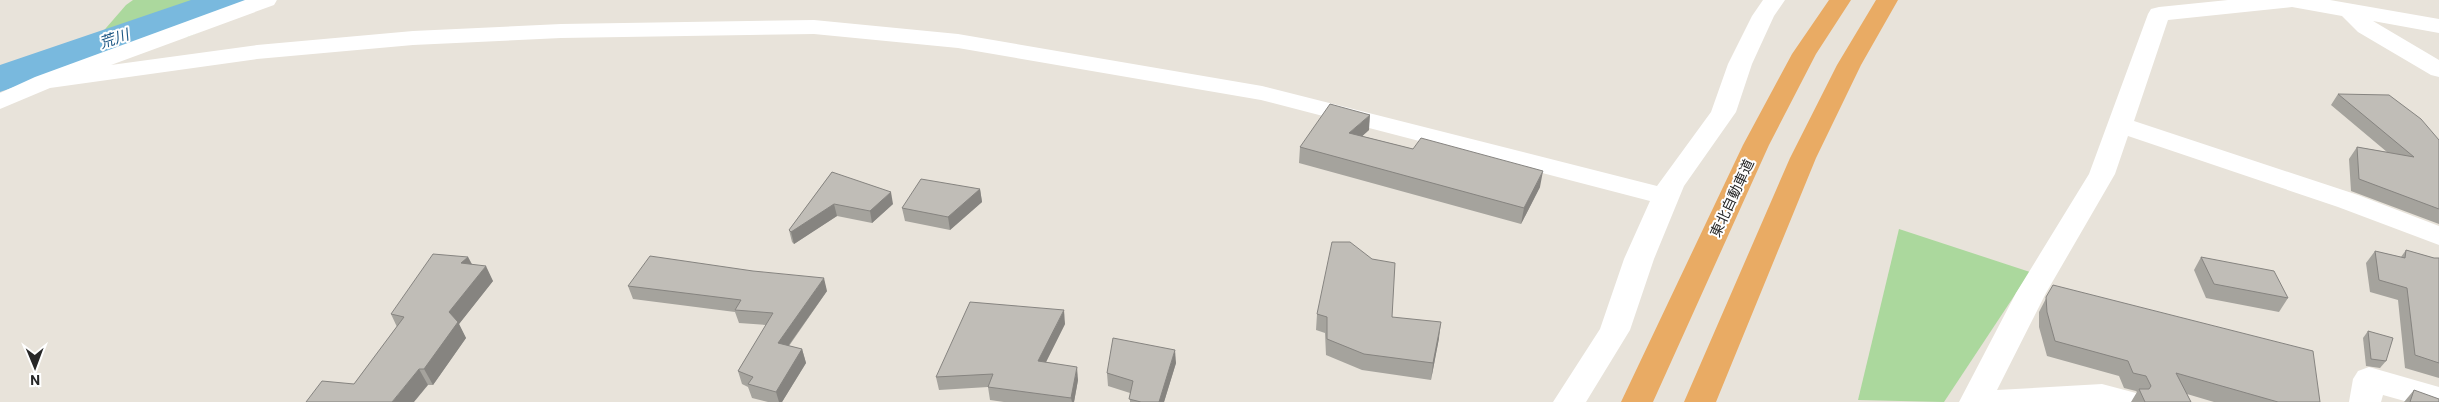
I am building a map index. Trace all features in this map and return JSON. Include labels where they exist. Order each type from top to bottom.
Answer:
[{"type":"highway","name":"東北自動車道","points":[[1637,402],[1756,145],[1804,54],[1840,0]]},
{"type":"highway","points":[[1700,402],[1803,158],[1849,65],[1887,0]]},
{"type":"street","points":[[0,102],[44,82],[266,0]]},
{"type":"street","points":[[1569,402],[1615,330],[1639,259],[1671,186],[1723,112],[1740,64],[1763,16],[1774,0]]},
{"type":"street","points":[[1975,402],[2031,293],[2102,174],[2120,125],[2152,7],[2292,0],[2439,26]]},
{"type":"street","points":[[2350,11],[2366,27],[2439,70]]},
{"type":"street","points":[[44,82],[256,52],[413,38],[562,31],[814,27],[958,41],[1262,93],[1666,197]]},
{"type":"street","points":[[2120,125],[2348,201],[2439,236]]},
{"type":"street","points":[[2365,402],[2368,379],[2439,399]]},
{"type":"street","points":[[1998,402],[2102,396],[2124,402]]},
{"type":"green space","points":[[133,0],[277,0],[187,37],[93,43],[126,5]]},
{"type":"green space","points":[[1899,229],[2030,272],[1944,402],[1858,400]]},
{"type":"building","points":[[2338,94],[2389,95],[2421,119],[2439,140],[2439,209],[2359,179],[2357,147],[2414,157]]},
{"type":"building","points":[[1330,104],[1370,115],[1349,133],[1413,149],[1421,138],[1543,171],[1524,208],[1300,147]]},
{"type":"building","points":[[832,172],[891,192],[870,211],[834,204],[791,232],[789,230]]},
{"type":"building","points":[[921,179],[980,189],[948,217],[902,208]]},
{"type":"building","points":[[1332,242],[1350,242],[1372,259],[1395,263],[1392,317],[1441,322],[1433,363],[1364,354],[1327,339],[1327,317],[1317,314]]},
{"type":"building","points":[[2406,250],[2439,258],[2439,363],[2415,355],[2407,288],[2379,280],[2375,251],[2405,258]]},
{"type":"building","points":[[433,254],[468,257],[461,263],[486,266],[449,312],[458,322],[424,369],[419,369],[392,402],[306,402],[322,381],[354,384],[404,317],[391,314]]},
{"type":"building","points":[[650,256],[753,271],[824,278],[778,343],[802,349],[776,392],[748,384],[753,377],[738,371],[773,313],[735,310],[741,300],[628,286]]},
{"type":"building","points":[[2201,257],[2274,271],[2288,298],[2214,284]]},
{"type":"building","points":[[2053,285],[2313,351],[2320,402],[2278,402],[2176,373],[2191,402],[2145,402],[2139,389],[2149,389],[2151,386],[2146,376],[2133,373],[2128,361],[2055,341],[2047,312],[2046,297]]},
{"type":"building","points":[[970,302],[1064,310],[1038,361],[1077,367],[1071,398],[988,387],[993,374],[936,377]]},
{"type":"building","points":[[2368,331],[2393,338],[2386,361],[2371,359]]},
{"type":"building","points":[[1113,338],[1175,350],[1159,402],[1141,402],[1129,399],[1133,381],[1107,373]]},
{"type":"building","points":[[2414,390],[2439,399],[2439,402],[2410,402]]},
{"type":"waterway","name":"荒川","points":[[0,79],[228,0]]}]
